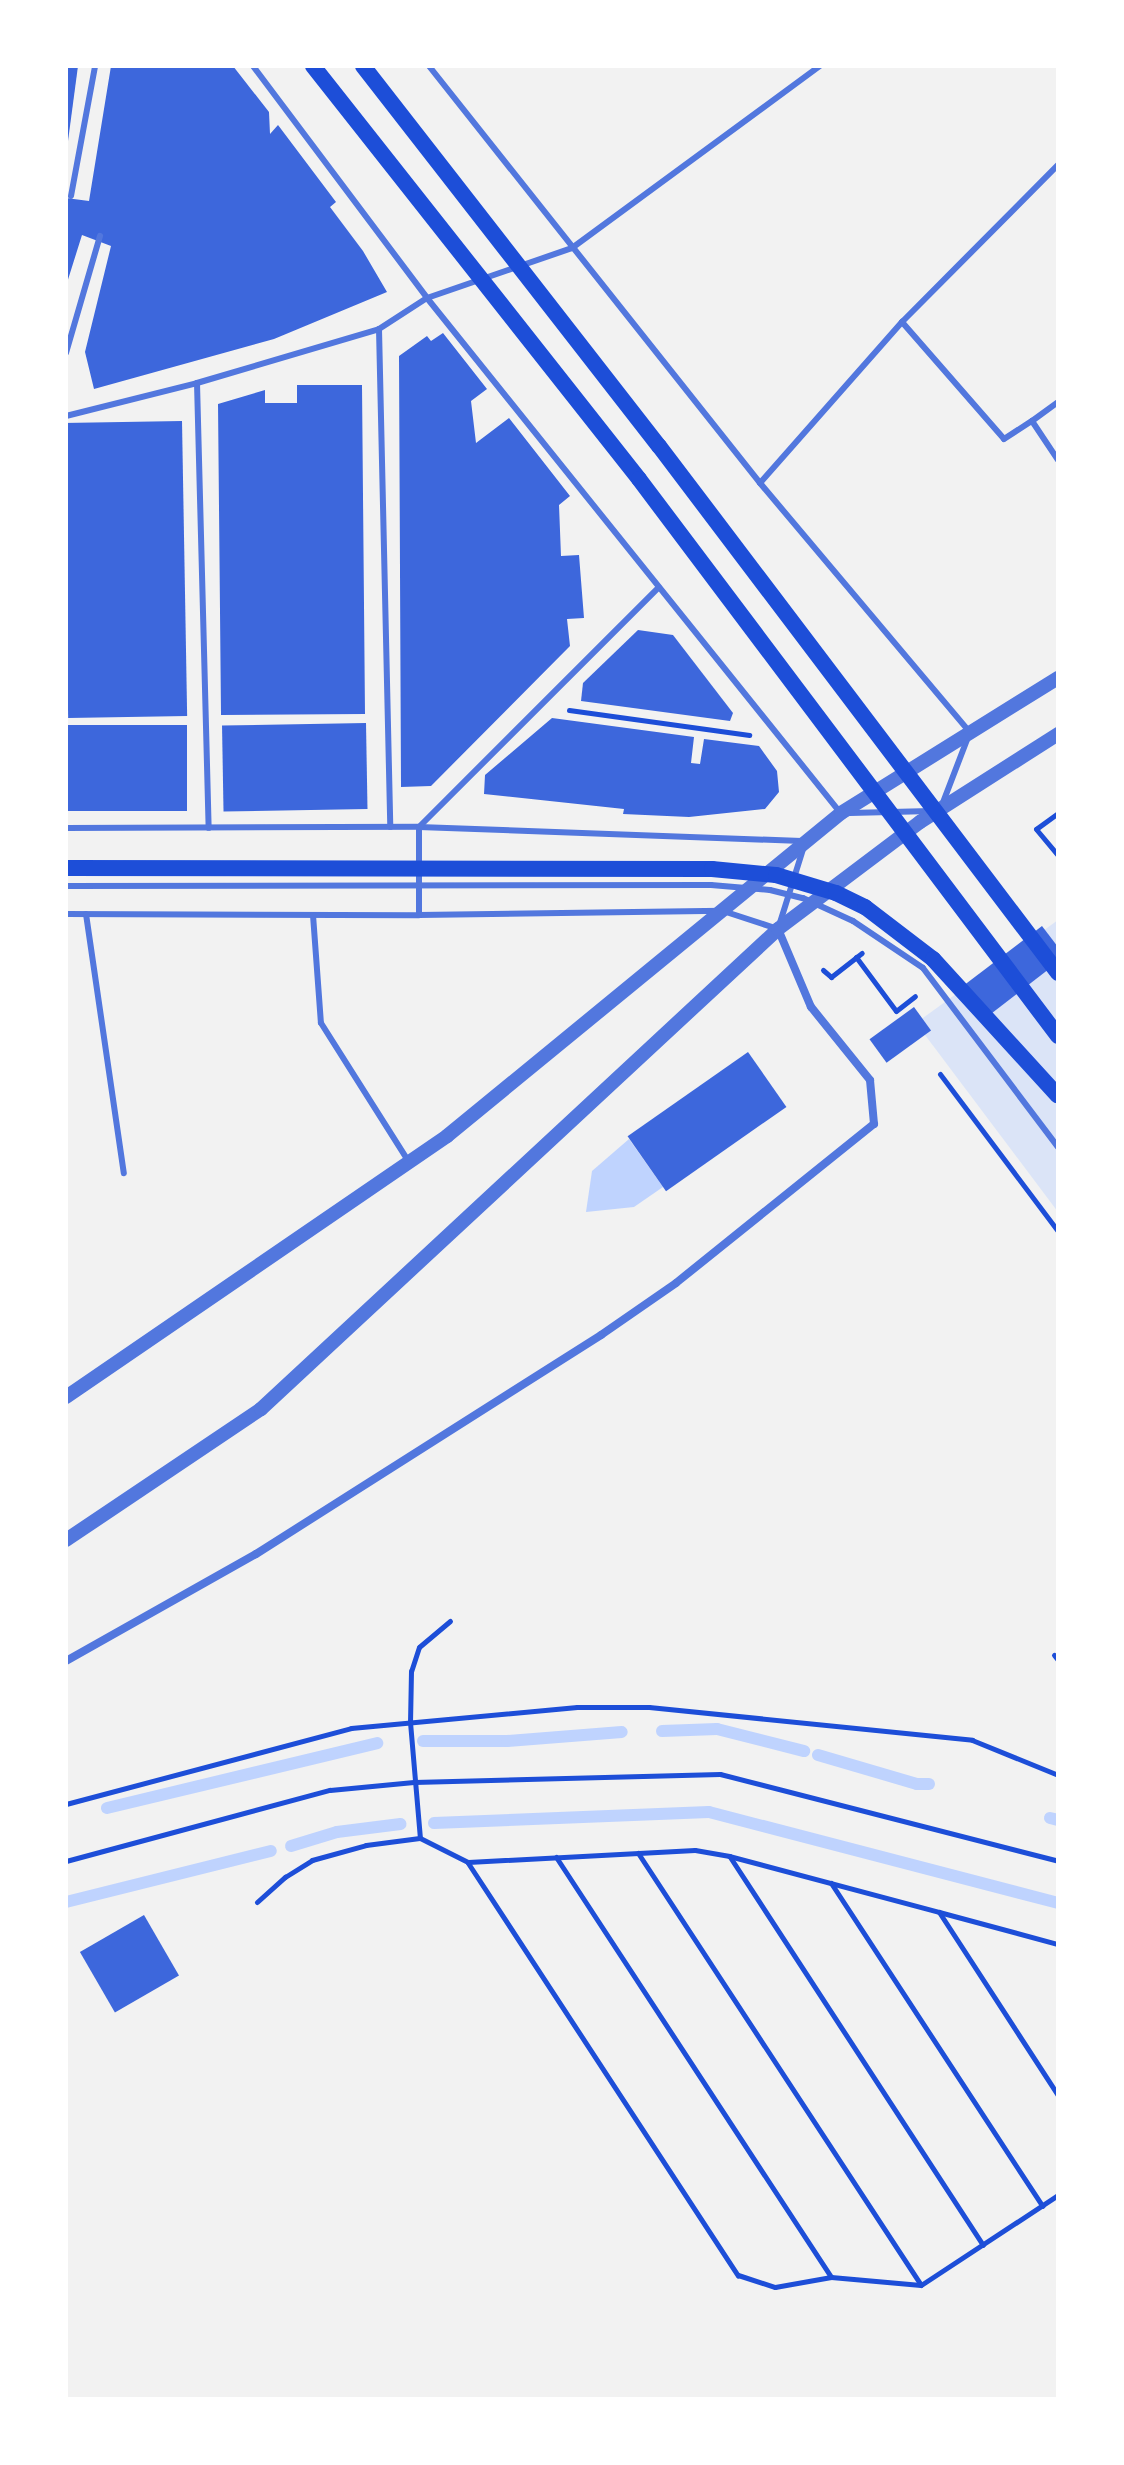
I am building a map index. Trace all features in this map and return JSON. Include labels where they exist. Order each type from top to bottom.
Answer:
[{"type":"main road","points":[[313,66],[639,479],[1058,1036]]},
{"type":"main road","points":[[363,66],[649,433],[1058,973]]},
{"type":"main road","points":[[66,868],[712,869],[776,875],[836,893],[865,907],[933,959],[1058,1096]]},
{"type":"street","points":[[66,1397],[447,1136],[841,813],[1058,678]]},
{"type":"street","points":[[66,1540],[261,1409],[778,929],[939,811],[1058,734]]},
{"type":"street","points":[[66,1661],[256,1554],[601,1335],[676,1283],[874,1124],[870,1080],[811,1007],[778,929]]},
{"type":"lane","points":[[71,196],[95,66]]},
{"type":"lane","points":[[253,66],[427,298],[841,813],[939,811],[970,732],[760,483],[429,66]]},
{"type":"lane","points":[[66,416],[197,383],[379,329],[427,298],[572,248],[816,67]]},
{"type":"lane","points":[[760,483],[902,322],[1058,165]]},
{"type":"lane","points":[[66,353],[100,236]]},
{"type":"lane","points":[[902,322],[1004,439],[1058,402]]},
{"type":"lane","points":[[379,329],[390,827]]},
{"type":"lane","points":[[197,383],[209,828]]},
{"type":"lane","points":[[1032,421],[1058,460]]},
{"type":"lane","points":[[419,915],[419,827],[659,587]]},
{"type":"lane","points":[[66,828],[419,827],[806,842],[778,929],[723,911],[419,915],[66,914]]},
{"type":"lane","points":[[66,886],[711,885],[770,890],[803,898],[853,921],[923,968],[1058,1147]]},
{"type":"lane","points":[[86,914],[124,1173]]},
{"type":"lane","points":[[313,915],[321,1023],[409,1162]]},
{"type":"path","points":[[540,706],[781,739]]},
{"type":"path","points":[[1058,813],[1036,829],[1058,855]]},
{"type":"path","points":[[831,977],[856,957],[896,1011],[920,992]]},
{"type":"path","points":[[940,1074],[1058,1231]]},
{"type":"path","points":[[420,1838],[410,1722],[411,1671],[419,1647],[450,1621]]},
{"type":"path","points":[[66,1804],[351,1728],[577,1707],[649,1707],[972,1740],[1058,1775]]},
{"type":"path","points":[[66,1861],[330,1790],[414,1782],[720,1774],[1058,1861]]},
{"type":"path","points":[[257,1902],[285,1877],[312,1860],[366,1845],[420,1838],[468,1862],[695,1850],[729,1856],[1058,1944]]},
{"type":"path","points":[[638,1853],[921,2285]]},
{"type":"path","points":[[729,1856],[983,2245]]},
{"type":"path","points":[[556,1857],[831,2277]]},
{"type":"path","points":[[468,1862],[738,2275],[775,2287],[831,2277],[921,2285],[1058,2195]]},
{"type":"path","points":[[831,1883],[1042,2206]]},
{"type":"path","points":[[939,1912],[1058,2095]]},
{"type":"shaded area","points":[[1058,920],[1058,1212],[916,1023]]},
{"type":"water","points":[[629,1139],[663,1187],[634,1207],[586,1212],[592,1171]]},
{"type":"building","points":[[66,66],[78,66],[68,141],[66,141]]},
{"type":"building","points":[[111,66],[233,66],[269,112],[270,134],[278,125],[336,202],[330,207],[363,251],[387,292],[274,339],[94,389],[85,352],[111,246],[82,235],[66,286],[66,198],[89,201]]},
{"type":"building","points":[[443,333],[487,389],[471,401],[476,443],[509,418],[570,496],[559,505],[561,556],[579,555],[584,618],[567,619],[570,646],[431,786],[401,787],[399,356],[427,336],[431,341]]},
{"type":"building","points":[[297,385],[362,385],[365,714],[221,715],[218,404],[265,390],[265,403],[297,403]]},
{"type":"building","points":[[182,421],[187,716],[68,718],[66,423]]},
{"type":"building","points":[[638,630],[673,635],[733,713],[730,721],[581,701],[583,683]]},
{"type":"building","points":[[552,718],[694,737],[691,763],[700,764],[704,739],[759,746],[777,771],[779,792],[765,809],[689,817],[623,814],[624,809],[484,794],[485,775]]},
{"type":"building","points":[[366,723],[368,809],[224,812],[222,726]]},
{"type":"building","points":[[66,725],[187,725],[187,811],[66,811]]},
{"type":"building","points":[[1042,926],[1058,947],[1058,962],[983,1020],[959,989]]},
{"type":"building","points":[[914,1007],[931,1030],[887,1063],[870,1039]]},
{"type":"building","points":[[748,1052],[786,1107],[666,1191],[628,1136]]},
{"type":"building","points":[[144,1915],[179,1976],[115,2013],[80,1952]]},
{"type":"waterway","points":[[662,1731],[717,1729],[804,1751]]},
{"type":"waterway","points":[[423,1741],[507,1741],[622,1732]]},
{"type":"waterway","points":[[107,1808],[377,1743]]},
{"type":"waterway","points":[[818,1755],[917,1784],[929,1784]]},
{"type":"waterway","points":[[434,1823],[709,1812],[1058,1903]]},
{"type":"waterway","points":[[1050,1818],[1058,1820]]},
{"type":"waterway","points":[[291,1846],[337,1832],[400,1824]]},
{"type":"waterway","points":[[66,1902],[271,1851]]}]
